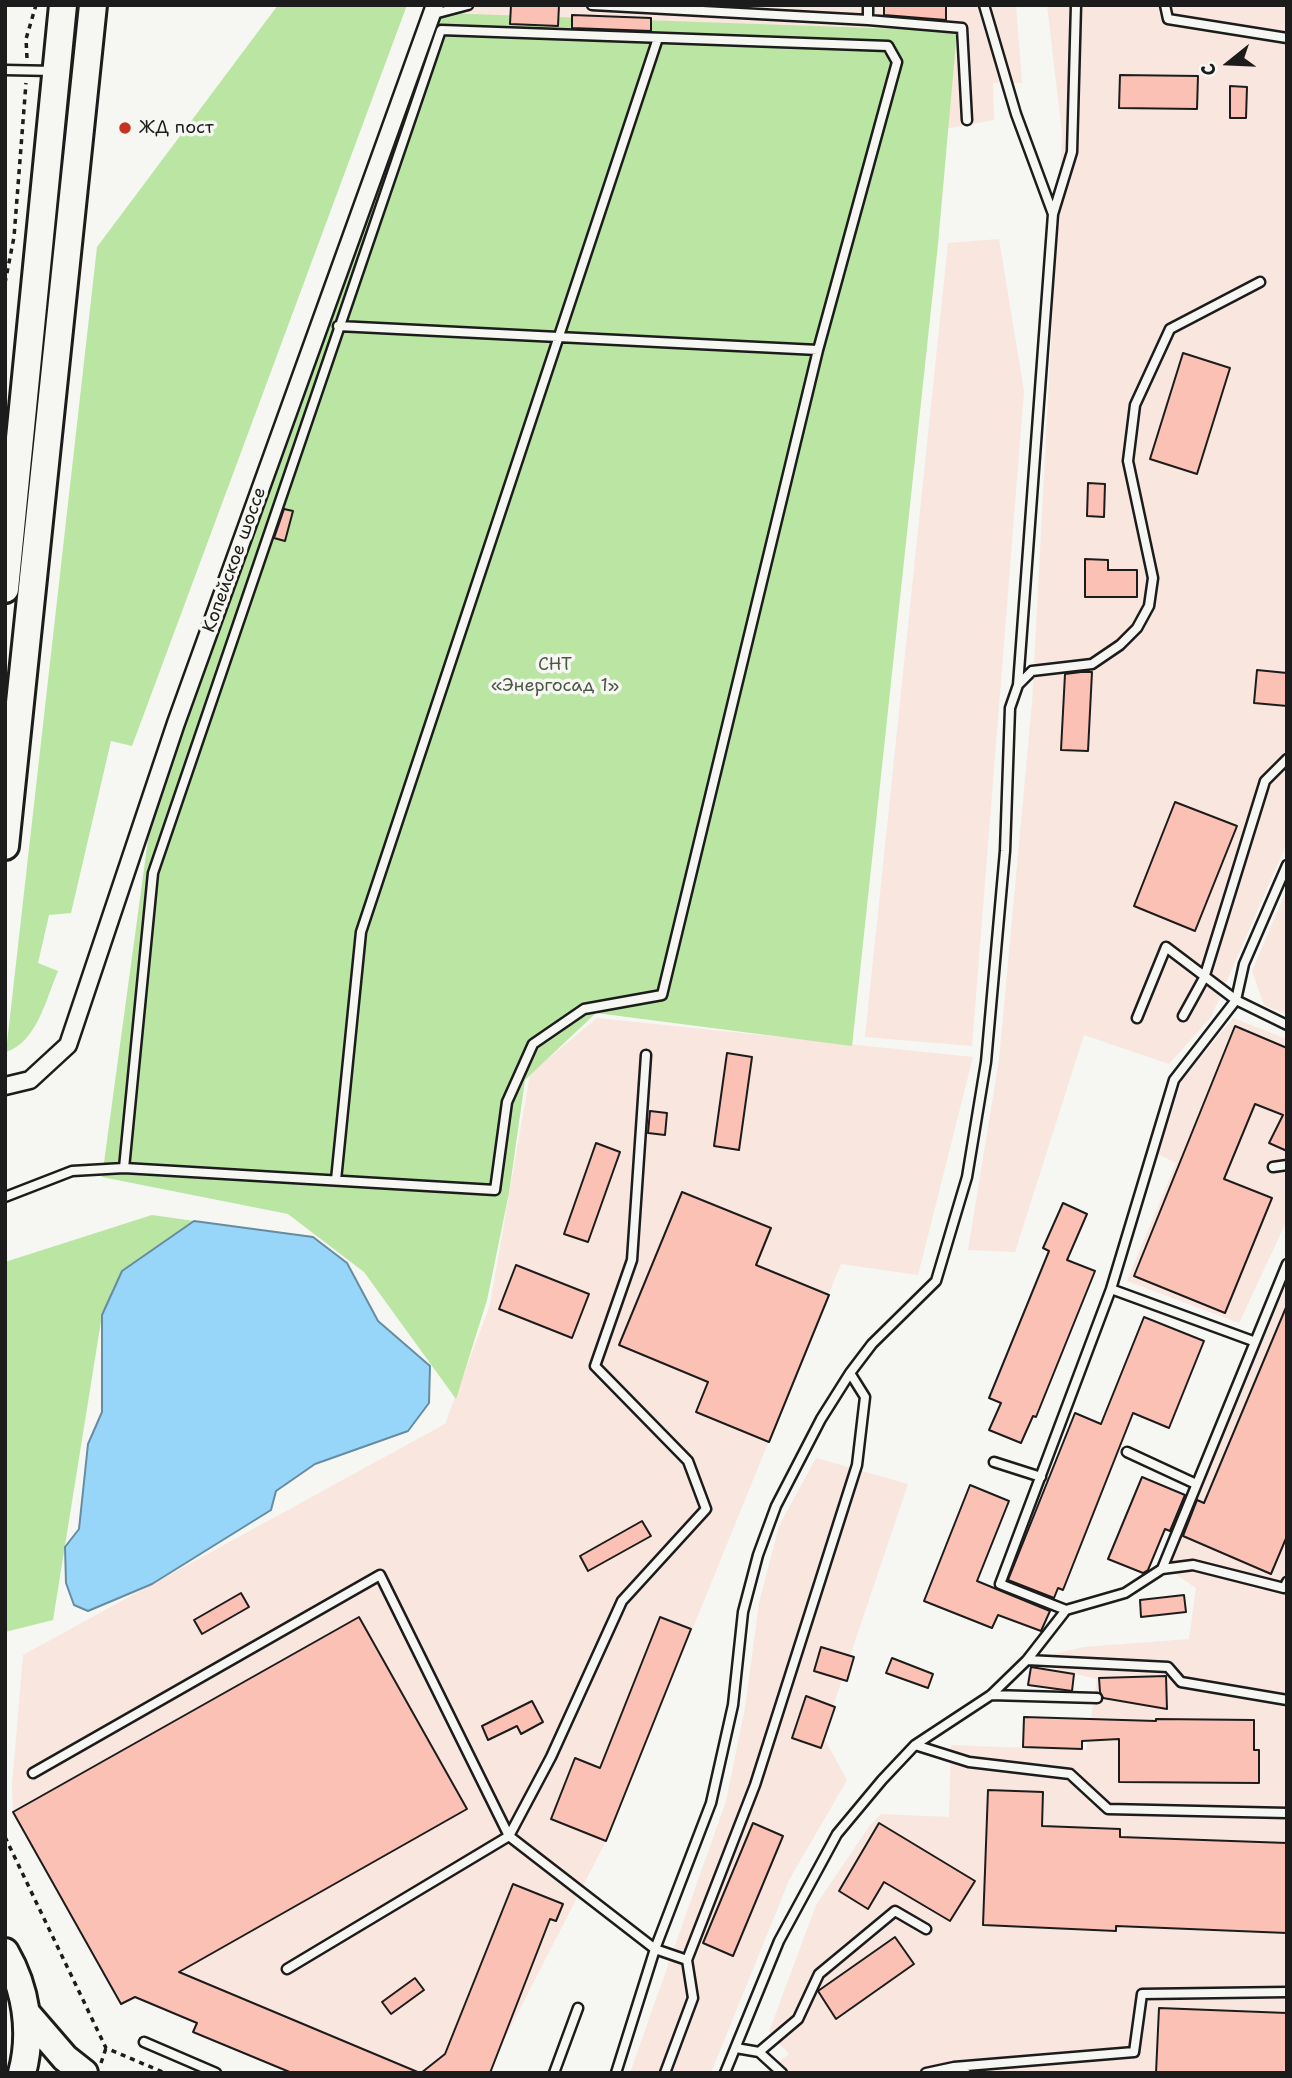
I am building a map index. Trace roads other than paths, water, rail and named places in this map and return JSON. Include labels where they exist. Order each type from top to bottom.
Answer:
[{"type":"main road","points":[[5,589],[18,412],[63,5]]},
{"type":"main road","points":[[5,846],[93,5]]},
{"type":"main road","points":[[5,1952],[21,1989],[27,2014],[28,2039],[22,2073]]},
{"type":"main road","points":[[27,2014],[65,2058],[92,2070]]},
{"type":"street","name":"Копейское шоссе","points":[[5,1086],[30,1080],[68,1045],[176,723],[434,10]]},
{"type":"lane","points":[[434,10],[468,5]]},
{"type":"lane","points":[[592,5],[868,20],[962,28],[967,120]]},
{"type":"lane","points":[[868,5],[868,20]]},
{"type":"lane","points":[[984,5],[1016,114],[1053,214]]},
{"type":"lane","points":[[616,2073],[654,1949],[711,1804],[733,1705],[744,1612],[758,1555],[776,1506],[821,1419],[850,1373],[872,1344],[936,1281],[967,1177],[986,1062],[1005,851],[1010,708],[1018,685],[1053,214],[1072,152],[1076,5]]},
{"type":"lane","points":[[1165,5],[1168,19],[1287,38]]},
{"type":"lane","points":[[5,1197],[72,1171],[124,1168],[495,1190],[507,1102],[533,1044],[584,1009],[662,995],[818,351],[897,62],[888,46],[441,30],[153,873],[124,1168]]},
{"type":"lane","points":[[336,1180],[361,932],[658,38]]},
{"type":"lane","points":[[5,70],[57,71]]},
{"type":"lane","points":[[1018,685],[1032,671],[1092,664],[1137,628],[1149,607],[1153,578],[1128,461],[1135,405],[1170,329],[1260,282]]},
{"type":"lane","points":[[338,326],[818,351]]},
{"type":"lane","points":[[1183,1016],[1204,978],[1265,781],[1287,759]]},
{"type":"lane","points":[[1066,1610],[1000,1584],[1111,1289],[1174,1080],[1236,1000],[1244,964],[1287,865]]},
{"type":"lane","points":[[1137,1018],[1166,947],[1236,1000],[1287,1025]]},
{"type":"lane","points":[[288,1969],[509,1836],[551,1756],[622,1601],[706,1509],[688,1461],[595,1366],[632,1260],[646,1055]]},
{"type":"lane","points":[[1273,1167],[1287,1165]]},
{"type":"lane","points":[[1162,1569],[1253,1341],[1287,1264]]},
{"type":"lane","points":[[1111,1289],[1253,1341]]},
{"type":"lane","points":[[665,2073],[693,1998],[687,1960],[755,1785],[857,1465],[865,1396],[850,1373]]},
{"type":"lane","points":[[1127,1452],[1196,1484]]},
{"type":"lane","points":[[995,1462],[1041,1476]]},
{"type":"lane","points":[[725,2073],[779,1941],[837,1834],[915,1745],[991,1695],[1027,1660],[1066,1610],[1125,1593],[1162,1569],[1193,1564],[1284,1588],[1287,1582]]},
{"type":"lane","points":[[33,1773],[380,1575],[509,1836],[654,1949],[687,1960]]},
{"type":"lane","points":[[1027,1660],[1168,1667],[1181,1682],[1287,1700]]},
{"type":"lane","points":[[991,1695],[1097,1698]]},
{"type":"lane","points":[[915,1745],[969,1762],[1070,1774],[1108,1809],[1287,1813]]},
{"type":"lane","points":[[759,2052],[798,2019],[819,1974],[895,1911],[926,1929]]},
{"type":"lane","points":[[926,2073],[954,2067],[1133,2052],[1142,1994],[1287,1992]]},
{"type":"lane","points":[[554,2073],[578,2008]]},
{"type":"lane","points":[[144,2042],[216,2073]]},
{"type":"lane","points":[[736,2048],[759,2052],[782,2073]]},
{"type":"lane","points":[[954,2067],[966,2073]]},
{"type":"water","points":[[194,1221],[313,1237],[347,1263],[378,1321],[430,1366],[429,1403],[408,1431],[315,1464],[276,1491],[271,1510],[152,1584],[88,1611],[74,1605],[66,1583],[65,1547],[79,1529],[88,1444],[102,1412],[102,1315],[122,1271]]},
{"type":"place","name":"ЖД пост","points":[[125,128]]},
{"type":"park label","name":"СНТ «Энергосад 1»","points":[[555,675]]}]
